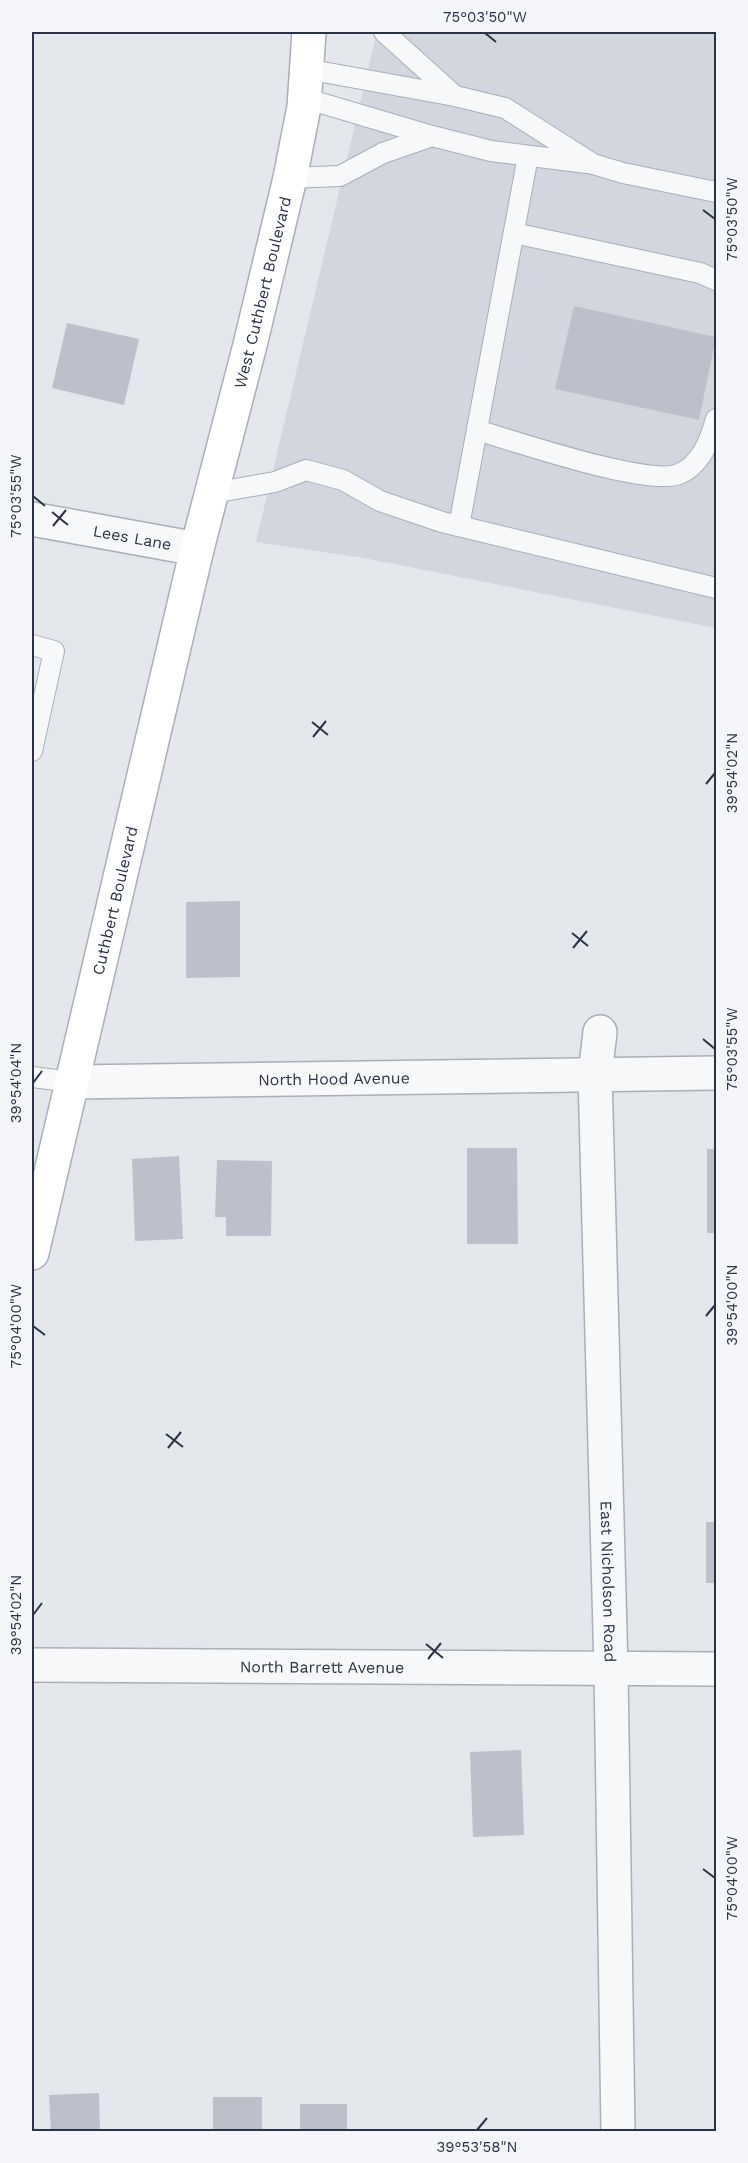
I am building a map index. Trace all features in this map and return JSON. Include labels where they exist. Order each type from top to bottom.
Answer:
[{"type":"main road","name":"West Cuthbert Boulevard","points":[[197,549],[213,493],[290,178],[305,84],[309,32]]},
{"type":"main road","name":"Cuthbert Boulevard","points":[[34,1235],[73,1082],[197,549]]},
{"type":"street","name":"Lees Lane","points":[[32,519],[197,549]]},
{"type":"street","name":"East Nicholson Road","points":[[600,1032],[595,1075],[611,1669],[618,2132]]},
{"type":"street","name":"North Hood Avenue","points":[[73,1082],[717,1073]]},
{"type":"street","name":"North Barrett Avenue","points":[[32,1665],[717,1669]]},
{"type":"lane","points":[[384,32],[455,96]]},
{"type":"lane","points":[[305,84],[455,96],[505,108],[594,164]]},
{"type":"lane","points":[[305,84],[432,136],[491,151],[594,164],[623,173],[717,192]]},
{"type":"lane","points":[[290,178],[340,176],[382,153],[432,136]]},
{"type":"lane","points":[[451,524],[477,430],[528,156]]},
{"type":"lane","points":[[514,233],[700,273],[715,279]]},
{"type":"lane","points":[[477,430],[601,466],[659,477],[678,475],[698,461],[717,419]]},
{"type":"lane","points":[[213,493],[275,482],[306,470],[343,480],[380,501],[451,524],[717,588]]},
{"type":"lane","points":[[32,645],[54,651],[32,751]]},
{"type":"lane","points":[[32,1077],[73,1082]]},
{"type":"shaded area","points":[[377,32],[716,32],[716,628],[364,558],[256,542]]},
{"type":"building","points":[[574,306],[716,337],[699,420],[555,389]]},
{"type":"building","points":[[67,323],[139,339],[124,405],[52,388]]},
{"type":"building","points":[[240,901],[240,977],[186,978],[186,902]]},
{"type":"building","points":[[467,1148],[517,1148],[518,1244],[467,1244]]},
{"type":"building","points":[[707,1149],[716,1149],[716,1233],[707,1233]]},
{"type":"building","points":[[179,1156],[183,1239],[135,1241],[132,1159]]},
{"type":"building","points":[[217,1160],[272,1161],[271,1236],[226,1236],[226,1217],[215,1217]]},
{"type":"building","points":[[706,1522],[716,1522],[716,1583],[706,1583]]},
{"type":"building","points":[[521,1750],[524,1835],[473,1837],[470,1752]]},
{"type":"building","points":[[99,2093],[100,2132],[51,2132],[49,2095]]},
{"type":"building","points":[[213,2097],[262,2097],[262,2132],[213,2132]]},
{"type":"building","points":[[300,2104],[347,2104],[347,2132],[300,2132]]}]
